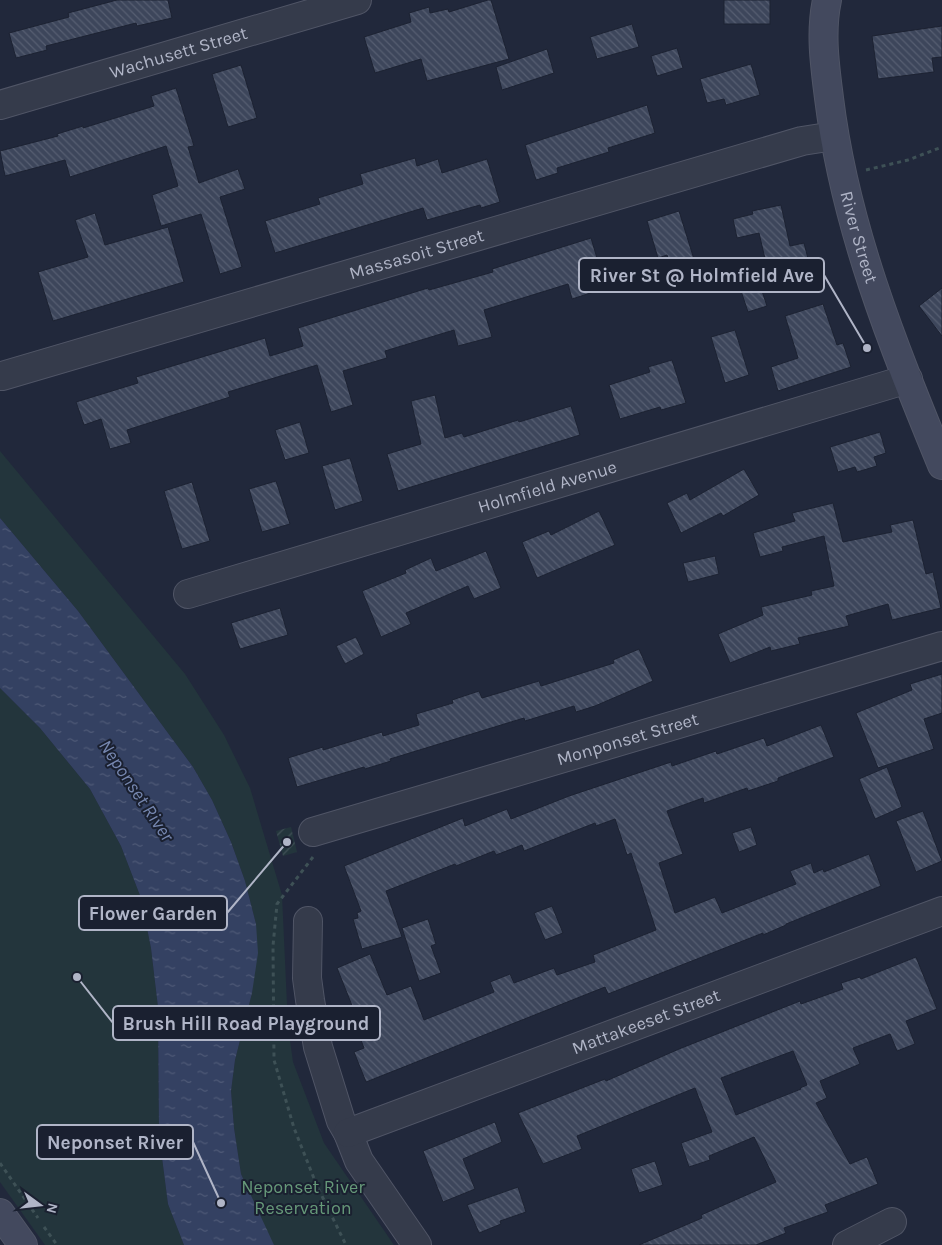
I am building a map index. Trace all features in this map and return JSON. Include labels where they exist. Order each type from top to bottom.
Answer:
[{"type":"main road","name":"River Street","points":[[827,0],[824,48],[834,136],[841,175],[861,252],[873,289],[908,379],[934,425],[942,464]]},
{"type":"main road","points":[[0,1213],[23,1245]]},
{"type":"street","name":"Wachusett Street","points":[[0,105],[357,0]]},
{"type":"street","name":"Massasoit Street","points":[[2,376],[802,142],[834,136]]},
{"type":"street","name":"Holmfield Avenue","points":[[188,594],[908,379]]},
{"type":"street","name":"Monponset Street","points":[[313,832],[942,646]]},
{"type":"street","name":"Mattakeeset Street","points":[[348,1133],[942,911]]},
{"type":"street","points":[[308,921],[307,978],[314,1024],[325,1070],[341,1122],[348,1133],[359,1161],[417,1245]]},
{"type":"street","points":[[847,1245],[892,1222]]},
{"type":"path","points":[[841,175],[908,160],[942,146]]},
{"type":"path","points":[[0,1163],[57,1245]]},
{"type":"green space","name":"Neponset River Reservation","points":[[0,451],[185,674],[224,735],[250,788],[282,895],[288,1026],[293,1062],[324,1143],[394,1245],[274,1245],[270,1239],[241,1174],[231,1091],[235,1060],[252,993],[256,924],[245,881],[231,842],[212,800],[193,767],[78,611],[0,518]]},
{"type":"green space","points":[[0,688],[40,728],[90,789],[121,846],[141,898],[151,948],[158,1007],[159,1134],[168,1204],[184,1245],[45,1245],[0,1182]]},
{"type":"green space","points":[[291,827],[297,852],[283,856],[276,831]]},
{"type":"water","points":[[0,518],[78,611],[193,767],[212,800],[231,842],[245,881],[256,924],[258,953],[252,993],[235,1060],[231,1091],[234,1128],[241,1174],[274,1245],[184,1245],[168,1204],[159,1134],[158,1007],[151,948],[141,898],[121,846],[90,789],[40,728],[0,688]]},
{"type":"building","points":[[117,0],[168,0],[172,18],[137,26],[136,23],[46,46],[47,50],[16,58],[9,33],[69,17],[68,13]]},
{"type":"building","points":[[491,0],[509,59],[427,81],[421,59],[375,73],[364,37],[411,22],[409,13],[429,7],[430,13],[448,9],[449,12]]},
{"type":"building","points":[[724,0],[770,0],[770,24],[724,24]]},
{"type":"building","points":[[632,24],[639,47],[597,59],[590,37]]},
{"type":"building","points":[[942,26],[942,57],[932,58],[934,72],[878,79],[872,36]]},
{"type":"building","points":[[677,48],[683,68],[657,76],[651,56]]},
{"type":"building","points":[[547,49],[554,73],[502,90],[496,67]]},
{"type":"building","points":[[751,64],[760,95],[726,105],[724,99],[707,103],[700,79]]},
{"type":"building","points":[[241,65],[257,118],[228,127],[212,74]]},
{"type":"building","points":[[176,88],[194,146],[188,147],[199,183],[238,169],[245,189],[220,197],[242,267],[220,274],[201,214],[161,226],[152,195],[178,186],[166,146],[70,177],[65,160],[5,176],[0,151],[58,136],[57,134],[154,106],[151,96]]},
{"type":"building","points":[[647,105],[655,133],[608,148],[609,152],[557,168],[558,173],[536,180],[525,145]]},
{"type":"building","points":[[415,158],[417,166],[438,159],[442,173],[487,159],[500,202],[481,208],[480,205],[427,220],[423,208],[275,253],[265,221],[320,204],[318,198],[363,184],[360,174]]},
{"type":"building","points":[[781,205],[790,246],[804,243],[811,270],[770,280],[759,233],[737,238],[733,219],[753,214],[752,211]]},
{"type":"building","points":[[679,211],[698,272],[675,279],[667,255],[658,258],[647,221]]},
{"type":"building","points":[[95,213],[105,245],[168,227],[184,282],[53,321],[38,272],[88,257],[75,220]]},
{"type":"building","points":[[591,238],[606,288],[572,299],[568,284],[484,310],[492,337],[458,346],[454,330],[385,351],[387,358],[343,371],[353,405],[331,412],[317,365],[228,392],[230,397],[127,430],[131,443],[110,449],[101,419],[84,425],[76,402],[138,383],[136,377],[265,338],[270,356],[303,346],[298,328],[428,288],[429,290],[493,272],[492,269]]},
{"type":"building","points":[[760,285],[767,306],[748,312],[741,291]]},
{"type":"building","points":[[942,288],[942,336],[919,306]]},
{"type":"building","points":[[823,304],[837,345],[843,343],[851,367],[778,391],[771,367],[798,358],[785,316]]},
{"type":"building","points":[[735,330],[749,375],[725,383],[711,337]]},
{"type":"building","points":[[672,360],[686,403],[661,410],[660,407],[620,419],[609,385],[650,372],[648,367]]},
{"type":"building","points":[[435,395],[445,438],[462,433],[464,437],[571,406],[580,435],[398,491],[387,454],[421,444],[411,401]]},
{"type":"building","points":[[300,422],[309,453],[285,460],[275,430]]},
{"type":"building","points":[[880,432],[886,453],[874,457],[877,466],[857,472],[855,467],[838,472],[830,447]]},
{"type":"building","points":[[350,458],[363,501],[335,510],[322,466]]},
{"type":"building","points":[[744,469],[759,495],[723,516],[721,513],[681,533],[667,503],[687,493],[690,500]]},
{"type":"building","points":[[276,481],[290,524],[262,532],[249,489]]},
{"type":"building","points":[[192,482],[210,541],[182,549],[164,491]]},
{"type":"building","points":[[833,503],[843,542],[892,532],[890,525],[913,520],[926,574],[933,572],[941,608],[892,620],[888,604],[846,616],[849,626],[798,638],[800,644],[771,651],[770,647],[730,663],[718,634],[763,615],[761,607],[812,595],[811,591],[834,586],[824,536],[782,547],[783,551],[760,557],[753,533],[795,521],[792,513]]},
{"type":"building","points":[[599,511],[615,545],[537,578],[522,542],[549,531],[551,535]]},
{"type":"building","points":[[486,551],[501,588],[474,599],[468,586],[406,613],[411,624],[381,637],[362,591],[406,573],[405,570],[431,558],[436,571]]},
{"type":"building","points":[[715,556],[719,574],[688,582],[683,563]]},
{"type":"building","points":[[280,608],[288,635],[240,649],[231,623]]},
{"type":"building","points":[[356,637],[364,654],[345,664],[336,646]]},
{"type":"building","points":[[639,649],[653,681],[595,706],[576,712],[574,706],[525,721],[524,718],[390,759],[391,761],[365,769],[364,767],[297,787],[288,758],[323,747],[323,750],[382,732],[383,736],[419,725],[416,714],[453,703],[452,700],[479,691],[482,698],[539,681],[541,686],[614,663],[613,660]]},
{"type":"building","points":[[942,674],[942,713],[924,719],[934,749],[878,768],[856,713],[912,690],[910,684]]},
{"type":"building","points":[[821,725],[834,757],[778,778],[778,781],[748,791],[747,788],[704,803],[703,798],[667,811],[683,854],[659,863],[675,913],[715,897],[722,913],[796,884],[790,871],[811,863],[814,873],[823,869],[824,872],[869,854],[881,886],[763,935],[763,933],[608,994],[605,987],[366,1082],[354,1052],[364,1048],[349,1009],[353,1008],[337,968],[370,954],[387,995],[411,986],[424,1020],[494,992],[490,982],[510,974],[514,983],[554,968],[557,975],[595,962],[593,955],[656,930],[631,853],[627,855],[615,819],[596,826],[595,823],[524,851],[522,845],[496,855],[494,851],[386,891],[402,937],[362,949],[353,919],[358,918],[357,913],[361,911],[344,866],[463,818],[465,826],[507,809],[511,819],[569,796],[671,762],[672,766],[716,751],[717,754],[764,738],[767,746]]},
{"type":"building","points":[[887,767],[902,807],[875,819],[859,779]]},
{"type":"building","points":[[923,811],[942,861],[916,872],[896,821]]},
{"type":"building","points":[[751,827],[757,845],[739,852],[732,833]]},
{"type":"building","points":[[552,906],[563,933],[545,940],[534,913]]},
{"type":"building","points":[[428,919],[436,944],[431,946],[441,973],[419,981],[402,928]]},
{"type":"building","points":[[916,957],[937,1009],[906,1021],[915,1044],[897,1051],[890,1034],[853,1048],[860,1064],[820,1081],[827,1098],[816,1103],[850,1164],[867,1157],[878,1184],[825,1205],[828,1212],[784,1228],[786,1233],[756,1245],[639,1245],[702,1218],[701,1215],[776,1182],[754,1137],[709,1156],[710,1160],[689,1167],[681,1143],[712,1132],[695,1088],[577,1136],[582,1149],[543,1164],[518,1113],[605,1079],[606,1081],[679,1049],[800,1001],[801,1004],[843,989],[841,983],[860,977],[861,979]],"holes":[[[793,1051],[807,1085],[736,1115],[721,1078]]]},
{"type":"building","points":[[495,1122],[502,1142],[463,1159],[475,1189],[443,1202],[423,1151]]},
{"type":"building","points":[[655,1161],[663,1185],[639,1193],[631,1169]]},
{"type":"building","points":[[518,1187],[526,1212],[500,1221],[501,1224],[479,1233],[467,1205]]},
{"type":"place","name":"River St @ Holmfield Ave","points":[[867,348]]},
{"type":"place","name":"Flower Garden","points":[[287,842]]},
{"type":"place","name":"Brush Hill Road Playground","points":[[77,977]]},
{"type":"place","name":"Neponset River","points":[[221,1203]]}]
